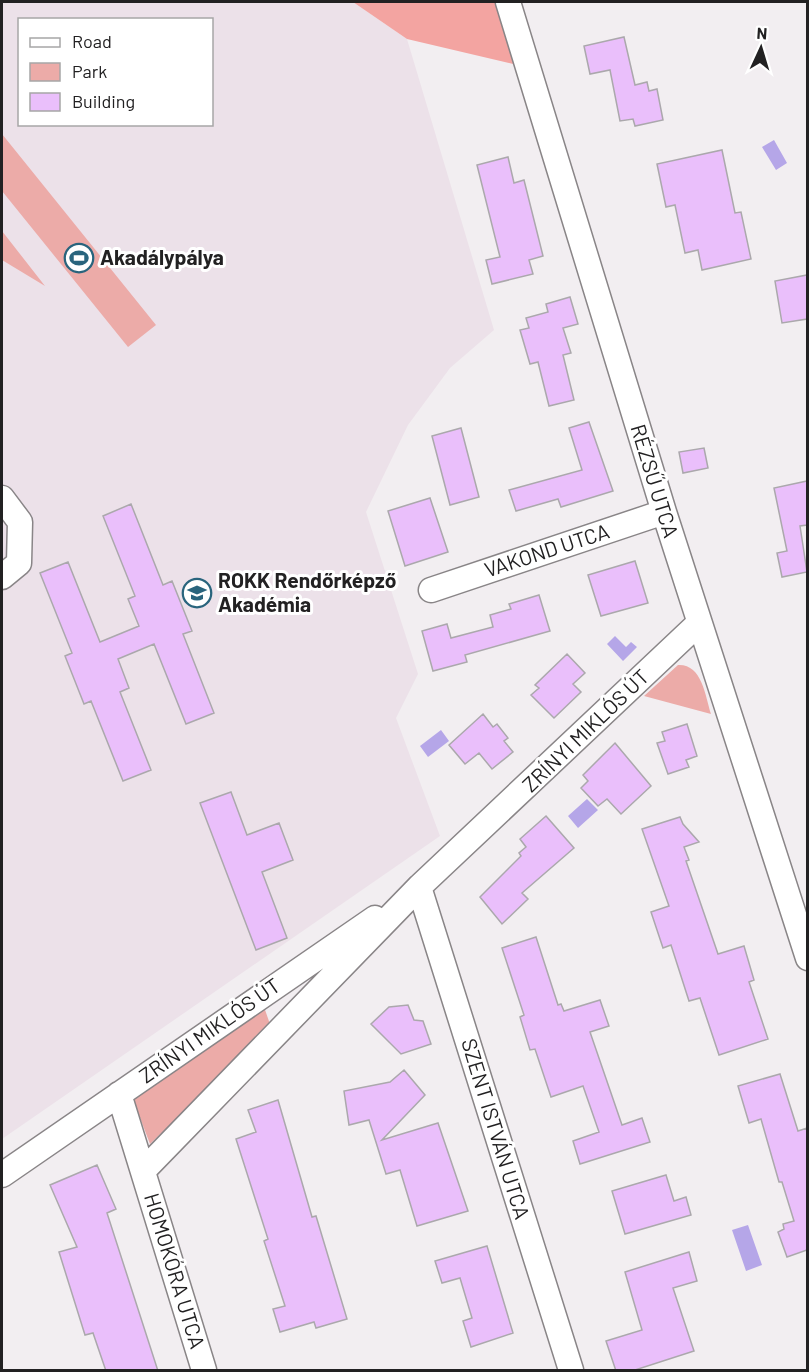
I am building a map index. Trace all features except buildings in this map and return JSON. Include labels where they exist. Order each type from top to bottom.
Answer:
[{"type":"street","name":"RÉZSŰ UTCA","points":[[508,2],[664,512],[807,958]]},
{"type":"street","points":[[2,498],[20,522],[19,562],[2,577]]},
{"type":"street","name":"VAKOND UTCA","points":[[431,590],[664,512]]},
{"type":"street","name":"ZRÍNYI MIKLÓS ÚT","points":[[143,1171],[419,887],[699,623]]},
{"type":"street","name":"ZRÍNYI MIKLÓS ÚT","points":[[2,1175],[419,887]]},
{"type":"street","name":"SZENT ISTVÁN UTCA","points":[[419,887],[571,1371]]},
{"type":"street","name":"HOMOKÓRA UTCA","points":[[119,1094],[204,1371]]},
{"type":"shaded area","name":"ROKK Rendőrképző Akadémia","points":[[2,2],[353,2],[407,39],[494,330],[450,368],[408,425],[366,512],[418,674],[396,718],[440,836],[2,1139]]},
{"type":"shaded area","points":[[353,2],[508,2],[526,67],[407,39]]},
{"type":"shaded area","points":[[774,140],[787,163],[776,170],[762,147]]},
{"type":"shaded area","points":[[615,636],[626,647],[631,642],[637,647],[623,661],[607,644]]},
{"type":"shaded area","points":[[441,730],[449,741],[428,757],[420,746]]},
{"type":"shaded area","points":[[587,799],[598,810],[578,828],[568,816]]},
{"type":"shaded area","points":[[748,1225],[762,1265],[746,1271],[732,1230]]},
{"type":"green space","name":"Akadálypálya","points":[[2,134],[156,325],[128,347],[2,191]]},
{"type":"green space","points":[[2,231],[45,286],[2,260]]},
{"type":"green space","points":[[678,665],[686,666],[697,675],[711,714],[644,696]]},
{"type":"green space","points":[[263,1004],[271,1027],[150,1144],[131,1094]]},
{"type":"place","name":"Akadálypálya","points":[[79,258]]},
{"type":"place","name":"ROKK Rendőrképző Akadémia","points":[[197,593]]}]
